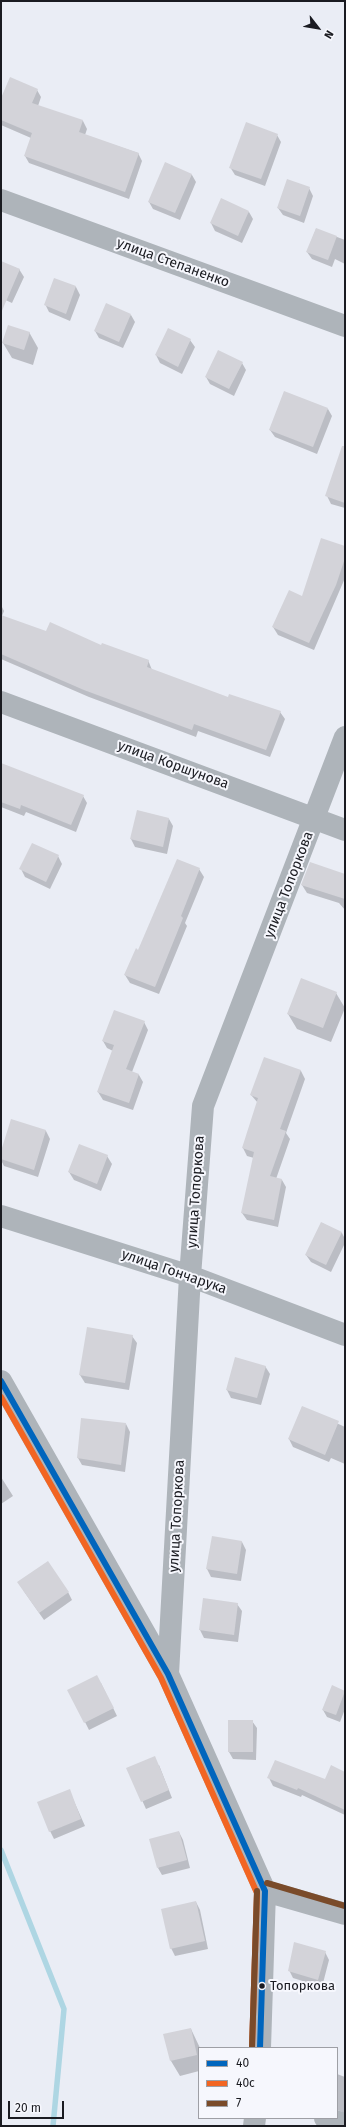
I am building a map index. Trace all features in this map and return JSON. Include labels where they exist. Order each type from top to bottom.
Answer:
[{"type":"street","name":"улица Степаненко","points":[[1,200],[345,326]]},
{"type":"street","name":"улица Коршунова","points":[[1,702],[345,830]]},
{"type":"street","name":"улица Топоркова","points":[[168,1674],[190,1276],[203,1106],[345,737]]},
{"type":"street","name":"улица Гончарука","points":[[1,1216],[190,1276],[345,1335]]},
{"type":"street","name":"улица Топоркова","points":[[1,1381],[168,1674],[265,1892],[260,2047]]},
{"type":"street","points":[[265,1892],[345,1914]]},
{"type":"street","points":[[328,2119],[345,2124]]},
{"type":"building","points":[[10,77],[38,89],[32,103],[83,120],[79,132],[139,153],[125,192],[24,156],[32,133],[1,120],[1,98]]},
{"type":"building","points":[[246,122],[278,134],[261,179],[229,168]]},
{"type":"building","points":[[165,162],[192,174],[175,213],[148,202]]},
{"type":"building","points":[[287,179],[310,187],[300,216],[277,208]]},
{"type":"building","points":[[221,198],[249,211],[238,236],[210,223]]},
{"type":"building","points":[[316,228],[337,236],[328,260],[306,252]]},
{"type":"building","points":[[1,261],[20,269],[1,313]]},
{"type":"building","points":[[54,278],[76,286],[66,314],[44,305]]},
{"type":"building","points":[[106,303],[131,314],[119,342],[94,331]]},
{"type":"building","points":[[8,325],[30,332],[24,350],[2,343]]},
{"type":"building","points":[[168,328],[191,339],[178,367],[155,355]]},
{"type":"building","points":[[218,350],[243,362],[229,389],[205,377]]},
{"type":"building","points":[[284,391],[328,408],[313,447],[269,430]]},
{"type":"building","points":[[342,446],[345,446],[345,503],[325,496]]},
{"type":"building","points":[[321,538],[345,546],[345,558],[336,585],[309,643],[272,627],[289,590],[302,596]]},
{"type":"building","points":[[1,615],[46,631],[50,622],[101,645],[102,643],[149,660],[147,667],[228,697],[229,694],[281,711],[266,750],[194,724],[192,730],[84,690],[1,654]]},
{"type":"building","points":[[1,763],[84,795],[71,825],[21,805],[20,809],[1,802]]},
{"type":"building","points":[[137,810],[169,818],[163,847],[130,839]]},
{"type":"building","points":[[32,843],[59,855],[46,882],[19,869]]},
{"type":"building","points":[[177,859],[200,868],[181,916],[183,918],[155,987],[124,975],[136,948],[138,950]]},
{"type":"building","points":[[310,862],[345,874],[345,899],[301,885]]},
{"type":"building","points":[[301,978],[337,992],[323,1028],[287,1014]]},
{"type":"building","points":[[114,1010],[145,1021],[126,1069],[139,1074],[129,1103],[97,1092],[114,1045],[102,1041]]},
{"type":"building","points":[[264,1057],[301,1070],[280,1129],[286,1131],[270,1176],[282,1179],[274,1220],[241,1213],[254,1152],[242,1148],[258,1098],[250,1095]]},
{"type":"building","points":[[11,1119],[46,1130],[34,1170],[1,1159],[1,1151]]},
{"type":"building","points":[[79,1144],[108,1155],[97,1184],[68,1172]]},
{"type":"building","points":[[321,1222],[342,1232],[326,1265],[305,1255]]},
{"type":"building","points":[[87,1327],[133,1335],[125,1383],[79,1375]]},
{"type":"building","points":[[235,1357],[266,1366],[257,1398],[226,1390]]},
{"type":"building","points":[[302,1406],[339,1421],[325,1455],[288,1439]]},
{"type":"building","points":[[81,1418],[126,1423],[121,1465],[77,1458]]},
{"type":"building","points":[[212,1536],[242,1541],[237,1574],[206,1569]]},
{"type":"building","points":[[48,1561],[69,1592],[39,1613],[17,1582]]},
{"type":"building","points":[[203,1598],[238,1603],[234,1635],[199,1630]]},
{"type":"building","points":[[97,1675],[114,1708],[84,1723],[67,1690]]},
{"type":"building","points":[[332,1685],[345,1691],[336,1715],[322,1710]]},
{"type":"building","points":[[228,1720],[253,1720],[253,1752],[228,1752]]},
{"type":"building","points":[[155,1756],[169,1790],[141,1802],[126,1768]]},
{"type":"building","points":[[275,1760],[325,1779],[331,1765],[345,1772],[345,1810],[298,1788],[297,1790],[267,1778]]},
{"type":"building","points":[[70,1789],[81,1819],[49,1832],[37,1802]]},
{"type":"building","points":[[179,1831],[187,1860],[157,1868],[149,1839]]},
{"type":"building","points":[[196,1901],[205,1941],[170,1949],[161,1909]]},
{"type":"building","points":[[294,1942],[326,1951],[318,1980],[288,1971]]},
{"type":"building","points":[[191,2028],[197,2055],[170,2061],[163,2034]]},
{"type":"waterway","points":[[1,1850],[64,2009],[53,2126]]},
{"type":"transit line","name":"40","points":[[1,1381],[168,1674],[265,1891],[260,2047]]},
{"type":"transit line","name":"40с","points":[[1,1397],[161,1678],[257,1893],[252,2047]]},
{"type":"transit line","name":"7","points":[[267,1883],[345,1906]]},
{"type":"transit line","name":"7","points":[[252,2047],[257,1891]]},
{"type":"place","name":"Топоркова","points":[[262,1986]]}]
